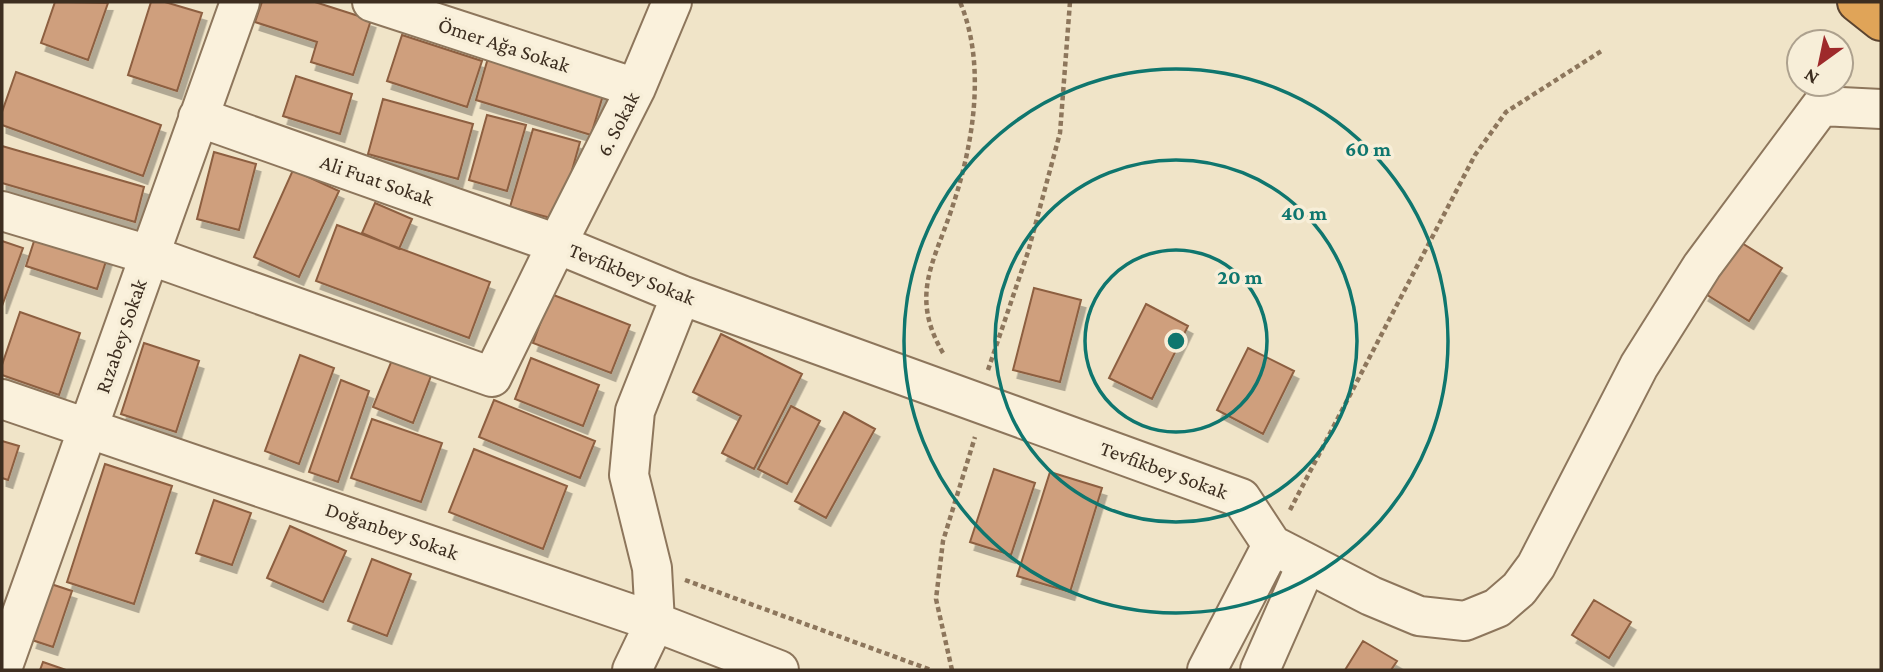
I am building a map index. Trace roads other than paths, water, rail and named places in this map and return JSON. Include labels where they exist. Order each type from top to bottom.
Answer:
[{"type":"highway","points":[[1857,2],[1881,20]]},
{"type":"street","name":"Rızabey Sokak","points":[[2,669],[240,2]]},
{"type":"street","name":"Ömer Ağa Sokak","points":[[372,2],[636,89]]},
{"type":"street","name":"6. Sokak","points":[[557,244],[636,89],[673,2]]},
{"type":"street","points":[[1207,670],[1272,545],[1371,596],[1419,616],[1465,621],[1497,608],[1518,589],[1536,566],[1639,366],[1702,266],[1821,106],[1881,109]]},
{"type":"street","name":"Ali Fuat Sokak","points":[[198,117],[557,244]]},
{"type":"street","name":"Tevfikbey Sokak","points":[[2,211],[149,255],[492,377],[557,244],[681,295],[1241,498],[1272,545]]},
{"type":"street","points":[[632,670],[655,622],[652,568],[629,475],[635,411],[681,295]]},
{"type":"street","name":"Doğanbey Sokak","points":[[2,399],[655,622],[779,670]]},
{"type":"street","points":[[1260,670],[1307,563]]}]
